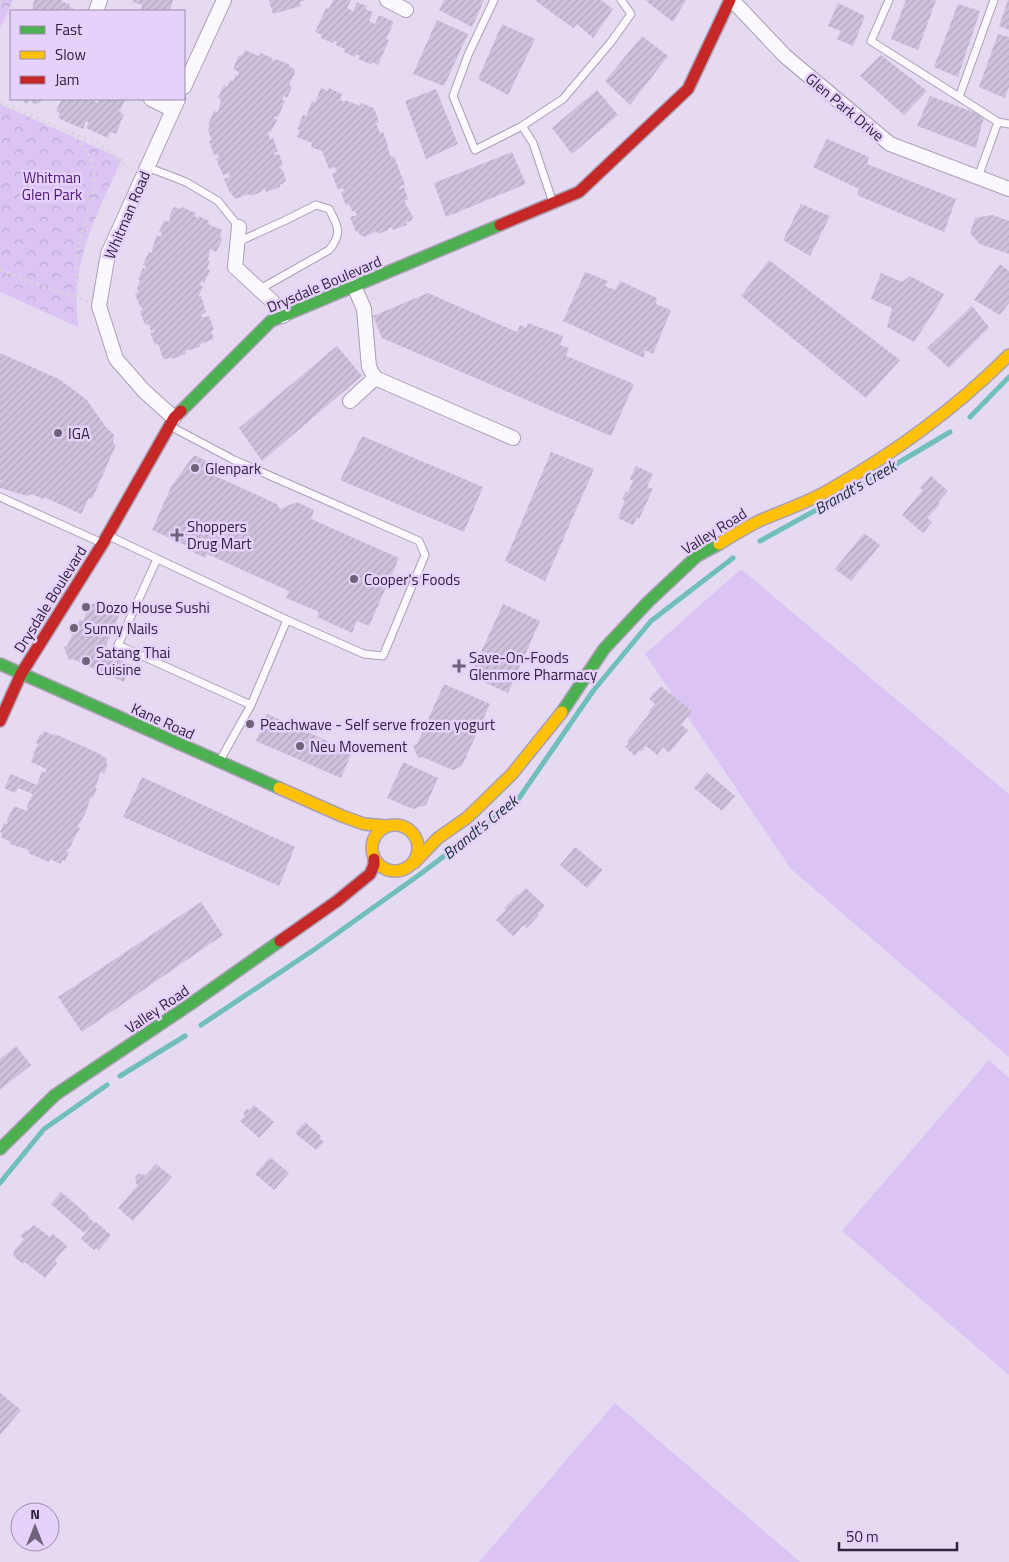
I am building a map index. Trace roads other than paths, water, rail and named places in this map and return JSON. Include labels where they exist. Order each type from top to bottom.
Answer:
[{"type":"street","points":[[185,85],[224,0]]},
{"type":"street","points":[[387,0],[406,10]]},
{"type":"street","name":"Glen Park Drive","points":[[731,0],[785,56],[890,144],[1009,189]]},
{"type":"street","name":"Drysdale Boulevard","points":[[0,721],[20,674],[105,539],[172,422],[271,321],[580,192],[688,89],[731,0]]},
{"type":"street","name":"Whitman Road","points":[[156,100],[176,104],[108,254],[99,306],[116,359],[172,422]]},
{"type":"street","points":[[240,227],[235,267],[276,305],[283,316]]},
{"type":"street","points":[[354,286],[364,308],[369,367],[375,378],[513,438]]},
{"type":"street","name":"Valley Road","points":[[337,901],[368,884],[408,868],[438,838],[468,817],[512,774],[561,714],[604,649],[648,602],[697,556],[757,522],[828,491],[893,450],[946,412],[987,377],[1009,355]]},
{"type":"street","points":[[350,401],[375,378]]},
{"type":"street","name":"Kane Road","points":[[0,664],[314,804],[364,824],[387,826]]},
{"type":"street","name":"Kane Road","points":[[314,804],[346,822],[362,836],[373,856]]},
{"type":"street","name":"Valley Road","points":[[0,1149],[55,1095],[180,1011],[337,901],[370,874],[374,865],[373,840],[376,834],[387,826],[396,825],[417,830],[428,830],[468,817]]},
{"type":"street","points":[[404,826],[410,830],[418,842],[419,849],[414,863]]},
{"type":"street","points":[[373,856],[379,865],[386,870],[393,872],[402,871]]},
{"type":"lane","points":[[494,0],[468,55],[453,96],[475,150],[522,126],[563,99],[611,42],[631,14],[621,0]]},
{"type":"lane","points":[[889,0],[871,41],[998,122],[1009,124]]},
{"type":"lane","points":[[959,97],[994,0]]},
{"type":"lane","points":[[978,177],[998,122]]},
{"type":"lane","points":[[522,126],[533,143],[553,204]]},
{"type":"lane","points":[[144,173],[186,182],[218,201],[240,227]]},
{"type":"lane","points":[[238,242],[316,205],[329,209],[338,226],[336,241],[329,250],[260,289]]},
{"type":"lane","points":[[0,497],[157,559],[364,654],[383,656],[425,555],[419,541],[234,460],[172,422]]},
{"type":"lane","points":[[157,559],[118,646],[251,705]]},
{"type":"lane","points":[[219,762],[251,705],[287,620]]},
{"type":"waterway","name":"Brandt's Creek","points":[[970,417],[1009,377]]},
{"type":"waterway","name":"Brandt's Creek","points":[[760,541],[856,488],[950,432]]},
{"type":"waterway","name":"Brandt's Creek","points":[[201,1025],[315,949],[419,875],[517,801],[593,691],[651,621],[733,558]]},
{"type":"waterway","name":"Brandt's Creek","points":[[120,1076],[185,1036]]},
{"type":"waterway","name":"Brandt's Creek","points":[[0,1183],[44,1129],[107,1085]]},
{"type":"place","name":"IGA","points":[[58,433]]},
{"type":"place","name":"Glenpark","points":[[195,468]]},
{"type":"place","name":"Shoppers Drug Mart","points":[[177,535]]},
{"type":"place","name":"Cooper's Foods","points":[[354,579]]},
{"type":"place","name":"Dozo House Sushi","points":[[86,607]]},
{"type":"place","name":"Sunny Nails","points":[[74,628]]},
{"type":"place","name":"Satang Thai Cuisine","points":[[86,661]]},
{"type":"place","name":"Save-On-Foods Glenmore Pharmacy","points":[[459,666]]},
{"type":"place","name":"Peachwave - Self serve frozen yogurt","points":[[250,724]]},
{"type":"place","name":"Neu Movement","points":[[300,746]]},
{"type":"park label","name":"Whitman Glen Park","points":[[52,186]]}]
